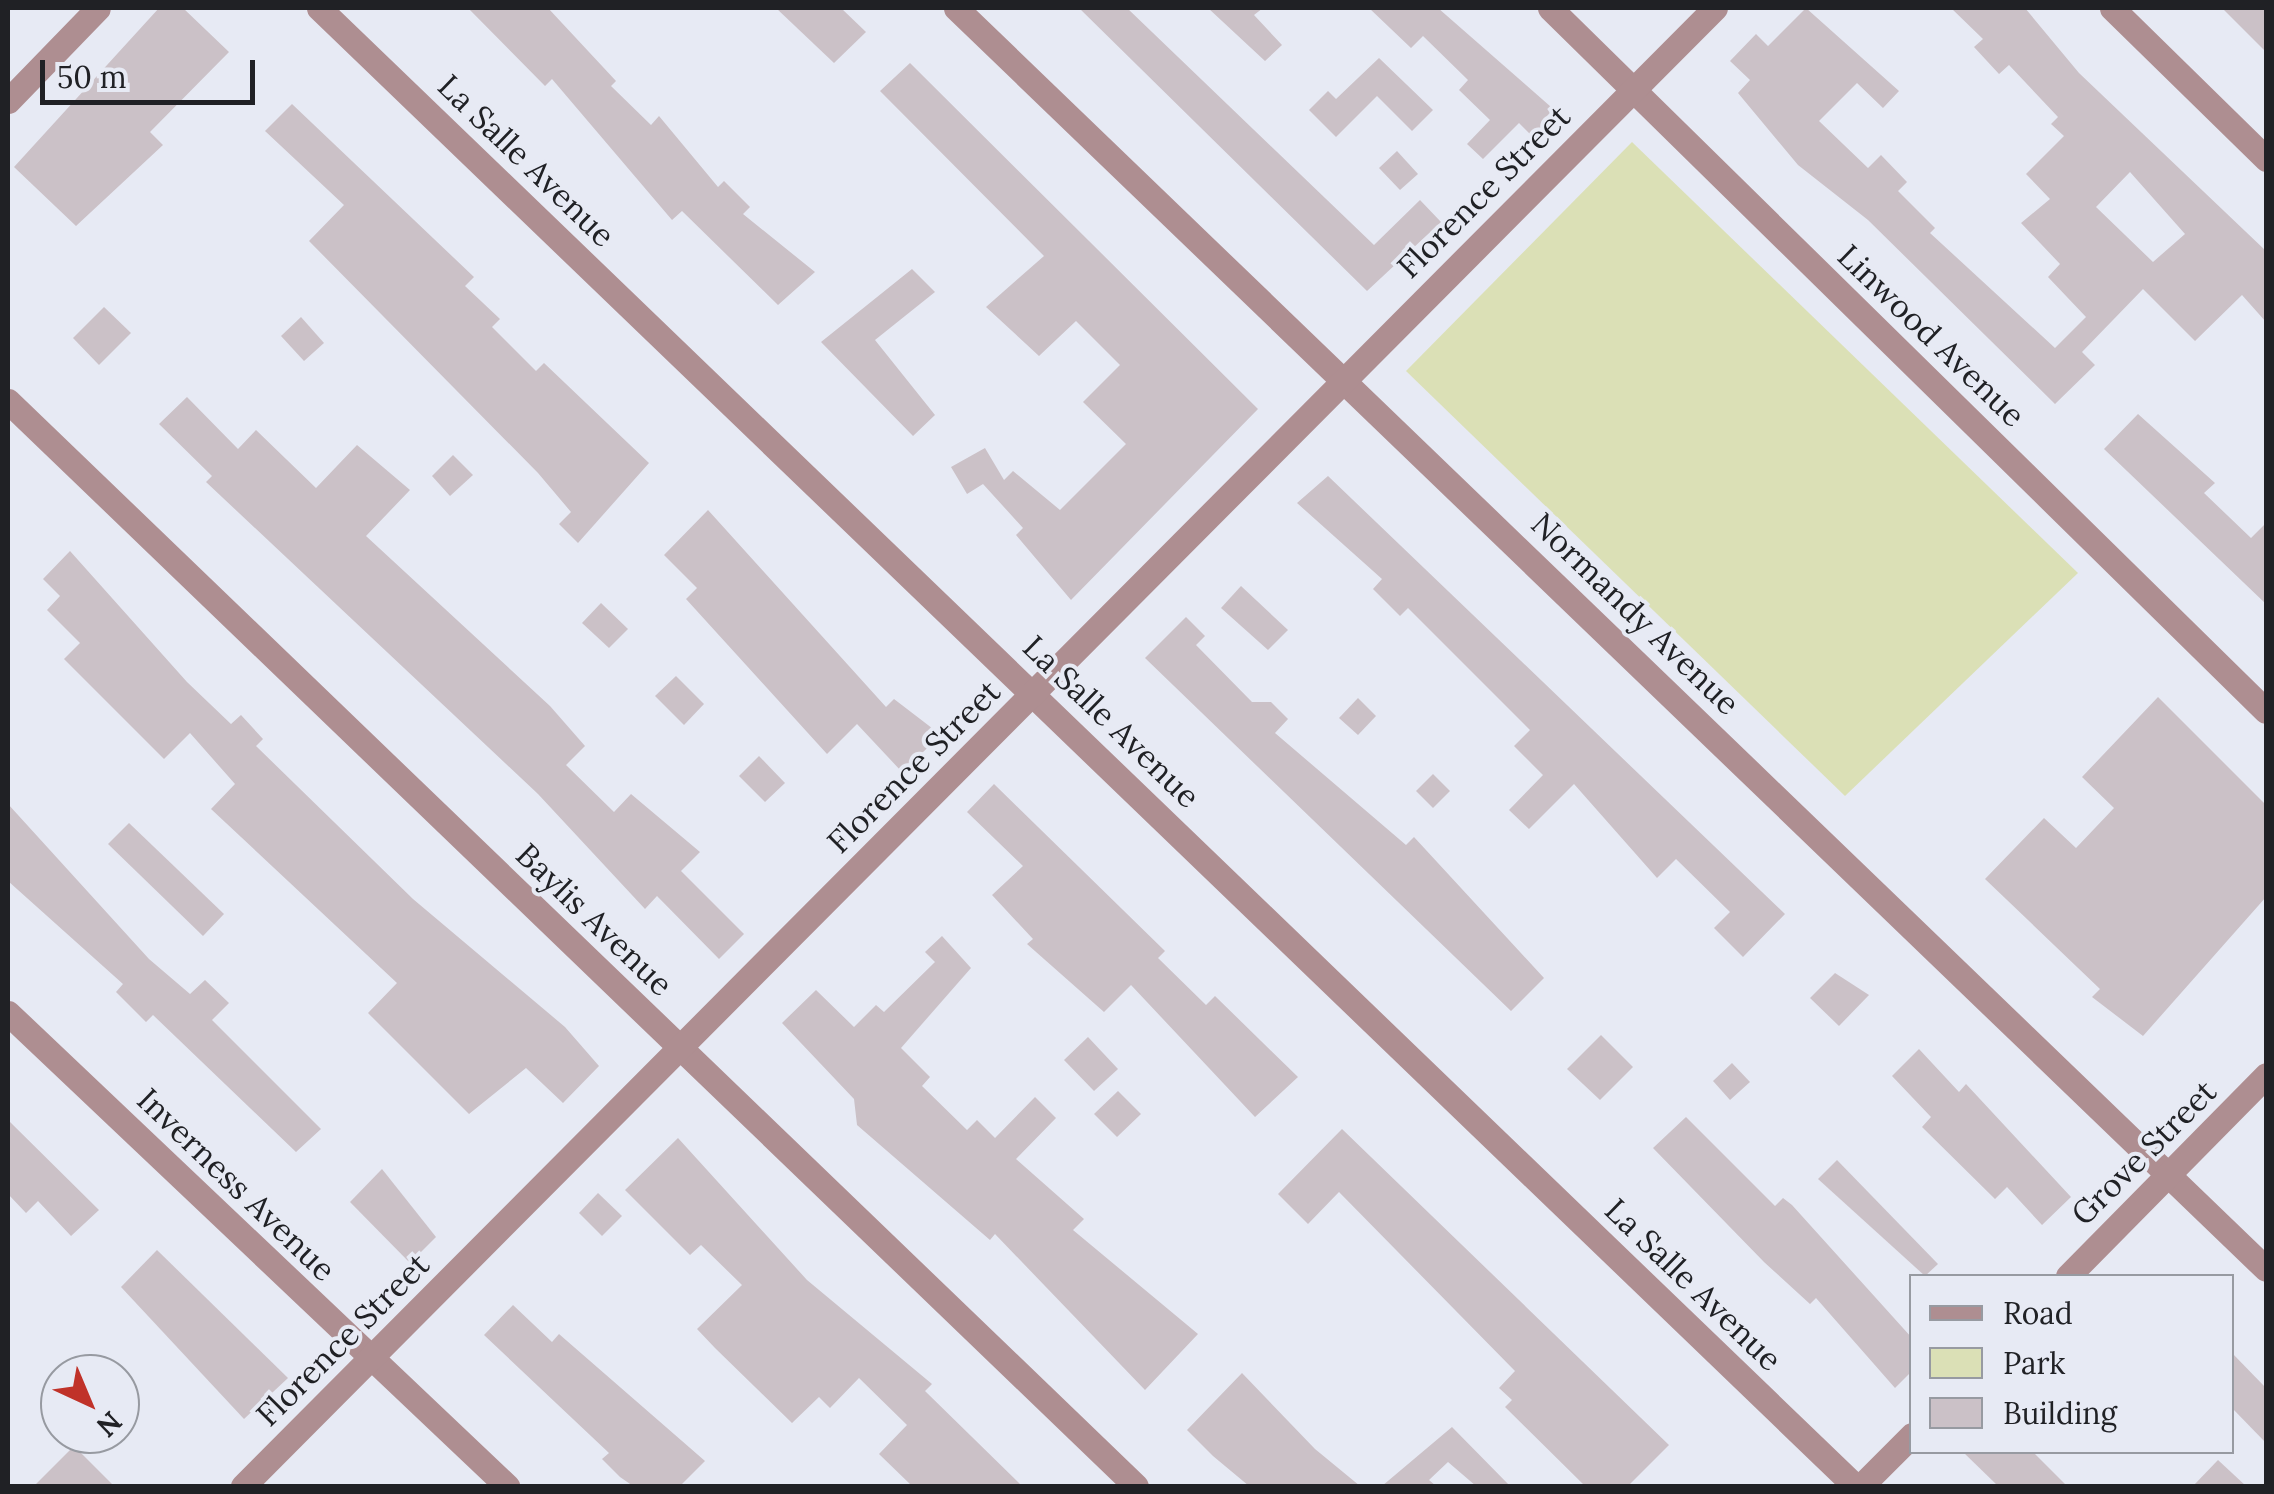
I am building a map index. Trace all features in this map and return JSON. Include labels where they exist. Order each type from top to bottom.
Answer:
[{"type":"street","points":[[8,101],[98,8]]},
{"type":"street","name":"La Salle Avenue","points":[[319,8],[1858,1486]]},
{"type":"street","name":"Normandy Avenue","points":[[956,8],[1346,378],[2266,1269]]},
{"type":"street","name":"Linwood Avenue","points":[[1550,8],[2266,711]]},
{"type":"street","name":"Florence Street","points":[[243,1486],[1715,8]]},
{"type":"street","points":[[2112,8],[2266,159]]},
{"type":"street","name":"Baylis Avenue","points":[[8,401],[1136,1486]]},
{"type":"street","name":"Inverness Avenue","points":[[8,1013],[508,1486]]},
{"type":"street","name":"Grove Street","points":[[2070,1274],[2266,1076]]},
{"type":"street","points":[[1858,1486],[1909,1438]]},
{"type":"green space","points":[[1632,142],[2078,573],[1845,796],[1406,371]]},
{"type":"building","points":[[159,8],[183,8],[229,52],[150,132],[163,145],[76,226],[14,167]]},
{"type":"building","points":[[468,8],[548,8],[616,81],[611,86],[651,125],[659,116],[718,187],[724,181],[750,207],[743,214],[815,272],[778,305],[682,211],[672,220],[552,79],[545,86]]},
{"type":"building","points":[[776,8],[841,8],[866,32],[834,63]]},
{"type":"building","points":[[1079,8],[1127,8],[1374,245],[1420,200],[1441,222],[1367,291]]},
{"type":"building","points":[[1208,8],[1263,8],[1254,15],[1282,45],[1265,61]]},
{"type":"building","points":[[1369,8],[1438,8],[1559,114],[1535,139],[1519,123],[1483,159],[1467,144],[1490,120],[1459,90],[1468,80],[1423,36],[1411,48]]},
{"type":"building","points":[[1806,8],[1899,91],[1883,108],[1857,83],[1819,121],[1868,168],[1881,155],[1907,182],[1898,191],[1935,228],[1930,233],[2055,348],[2086,317],[2048,277],[2060,264],[2021,223],[2050,199],[2026,174],[2064,136],[2051,124],[2058,117],[2009,65],[1999,74],[1974,47],[1983,39],[1951,8],[2025,8],[2079,73],[2266,251],[2266,322],[2242,295],[2195,341],[2143,289],[2082,352],[2095,365],[2055,404],[1868,220],[1798,165],[1738,93],[1750,80],[1730,61],[1756,34],[1768,46]],"holes":[[[2130,172],[2185,234],[2153,262],[2096,207]]]},
{"type":"building","points":[[2222,8],[2266,8],[2266,52]]},
{"type":"building","points":[[1379,58],[1433,110],[1412,131],[1377,96],[1336,137],[1309,110],[1328,91],[1336,99]]},
{"type":"building","points":[[910,63],[1258,409],[1071,600],[1016,535],[1023,528],[983,484],[967,494],[951,467],[985,448],[1004,480],[1013,471],[1060,510],[1126,444],[1083,402],[1120,365],[1076,321],[1039,356],[986,307],[1044,256],[880,91]]},
{"type":"building","points":[[292,104],[474,277],[465,286],[500,319],[492,327],[536,371],[544,363],[649,463],[578,543],[559,524],[571,512],[538,473],[309,241],[344,205],[265,131]]},
{"type":"building","points":[[1397,151],[1418,174],[1400,190],[1379,168]]},
{"type":"building","points":[[912,269],[935,292],[875,340],[935,415],[913,436],[821,342]]},
{"type":"building","points":[[104,307],[131,333],[99,365],[73,338]]},
{"type":"building","points":[[301,317],[324,343],[304,361],[281,336]]},
{"type":"building","points":[[187,397],[238,449],[256,430],[316,488],[357,445],[410,490],[366,536],[550,706],[585,746],[566,765],[614,812],[631,794],[700,852],[681,871],[744,934],[719,959],[657,896],[645,909],[538,794],[206,482],[212,476],[159,424]]},
{"type":"building","points":[[2138,414],[2215,483],[2204,493],[2251,538],[2266,523],[2266,604],[2104,449]]},
{"type":"building","points":[[453,455],[473,475],[450,496],[432,476]]},
{"type":"building","points":[[1328,476],[1785,914],[1743,957],[1714,928],[1730,912],[1676,859],[1657,878],[1574,784],[1529,829],[1509,810],[1543,775],[1514,746],[1530,730],[1408,608],[1400,616],[1373,589],[1382,579],[1297,503]]},
{"type":"building","points":[[708,510],[886,707],[894,699],[941,735],[902,772],[857,724],[827,754],[686,599],[697,588],[664,555]]},
{"type":"building","points":[[70,551],[187,682],[231,724],[241,715],[263,739],[256,746],[413,899],[565,1027],[599,1066],[563,1103],[526,1068],[469,1114],[368,1013],[397,983],[211,809],[235,784],[190,733],[164,759],[64,659],[80,643],[47,610],[60,596],[43,579]]},
{"type":"building","points":[[1241,586],[1288,630],[1268,650],[1221,608]]},
{"type":"building","points":[[601,603],[628,629],[609,648],[582,623]]},
{"type":"building","points":[[1186,617],[1205,636],[1196,645],[1252,702],[1271,702],[1288,719],[1275,733],[1406,845],[1414,837],[1544,978],[1511,1011],[1145,658]]},
{"type":"building","points":[[676,676],[704,704],[684,725],[655,696]]},
{"type":"building","points":[[2158,697],[2266,805],[2266,897],[2143,1036],[2092,997],[2100,989],[1985,879],[2044,818],[2076,848],[2114,808],[2082,777]]},
{"type":"building","points":[[1358,698],[1376,716],[1358,735],[1339,718]]},
{"type":"building","points":[[759,756],[785,783],[765,802],[739,776]]},
{"type":"building","points":[[1433,774],[1450,791],[1433,808],[1416,791]]},
{"type":"building","points":[[994,784],[1165,951],[1158,958],[1206,1005],[1215,996],[1298,1077],[1255,1117],[1131,985],[1104,1012],[1027,944],[1033,939],[992,895],[1023,866],[967,812]]},
{"type":"building","points":[[8,804],[149,959],[190,994],[205,980],[229,1003],[212,1020],[321,1129],[296,1152],[153,1015],[146,1022],[116,992],[123,984],[8,881]]},
{"type":"building","points":[[129,823],[224,914],[203,936],[108,844]]},
{"type":"building","points":[[942,936],[971,968],[901,1048],[930,1077],[922,1086],[967,1130],[977,1120],[995,1138],[1035,1097],[1056,1118],[1016,1159],[1084,1219],[1073,1230],[1198,1334],[1145,1390],[995,1234],[990,1240],[857,1125],[854,1099],[782,1023],[816,990],[854,1027],[876,1005],[884,1012],[935,962],[925,952]]},
{"type":"building","points":[[1835,973],[1869,995],[1839,1026],[1810,998]]},
{"type":"building","points":[[1601,1035],[1633,1067],[1600,1100],[1567,1069]]},
{"type":"building","points":[[1088,1037],[1118,1069],[1094,1091],[1064,1060]]},
{"type":"building","points":[[1919,1049],[1959,1092],[1966,1084],[2071,1197],[2042,1225],[2007,1187],[1995,1199],[1922,1127],[1931,1117],[1892,1076]]},
{"type":"building","points":[[1732,1063],[1750,1082],[1730,1100],[1713,1081]]},
{"type":"building","points":[[1118,1091],[1141,1114],[1117,1137],[1094,1114]]},
{"type":"building","points":[[1686,1117],[1775,1206],[1783,1198],[1792,1205],[1909,1335],[1909,1374],[1895,1388],[1816,1298],[1810,1304],[1764,1262],[1653,1148]]},
{"type":"building","points":[[8,1120],[99,1210],[71,1236],[38,1201],[26,1213],[8,1194]]},
{"type":"building","points":[[1342,1129],[1669,1445],[1628,1486],[1585,1486],[1505,1407],[1512,1400],[1499,1388],[1515,1371],[1339,1192],[1308,1224],[1278,1194]]},
{"type":"building","points":[[678,1138],[807,1280],[932,1384],[925,1391],[1022,1486],[912,1486],[879,1454],[907,1425],[859,1378],[830,1408],[819,1397],[792,1423],[715,1348],[697,1329],[742,1285],[701,1245],[690,1255],[625,1190]]},
{"type":"building","points":[[1837,1160],[1938,1264],[1923,1274],[1818,1179]]},
{"type":"building","points":[[382,1169],[436,1237],[410,1263],[350,1202]]},
{"type":"building","points":[[598,1193],[622,1216],[602,1236],[579,1213]]},
{"type":"building","points":[[157,1250],[288,1378],[244,1419],[121,1287]]},
{"type":"building","points":[[513,1305],[552,1342],[559,1334],[705,1461],[680,1486],[633,1486],[620,1477],[602,1459],[609,1453],[484,1335]]},
{"type":"building","points":[[2234,1355],[2266,1388],[2266,1443],[2234,1410]]},
{"type":"building","points":[[1242,1373],[1315,1449],[1360,1486],[1249,1486],[1213,1456],[1187,1430]]},
{"type":"building","points":[[1452,1427],[1510,1486],[1476,1486],[1448,1462],[1429,1480],[1436,1486],[1382,1486]]},
{"type":"building","points":[[66,1454],[82,1454],[114,1486],[34,1486]]},
{"type":"building","points":[[1965,1454],[2035,1454],[2067,1486],[1998,1486]]},
{"type":"building","points":[[2218,1460],[2246,1486],[2193,1486]]}]
